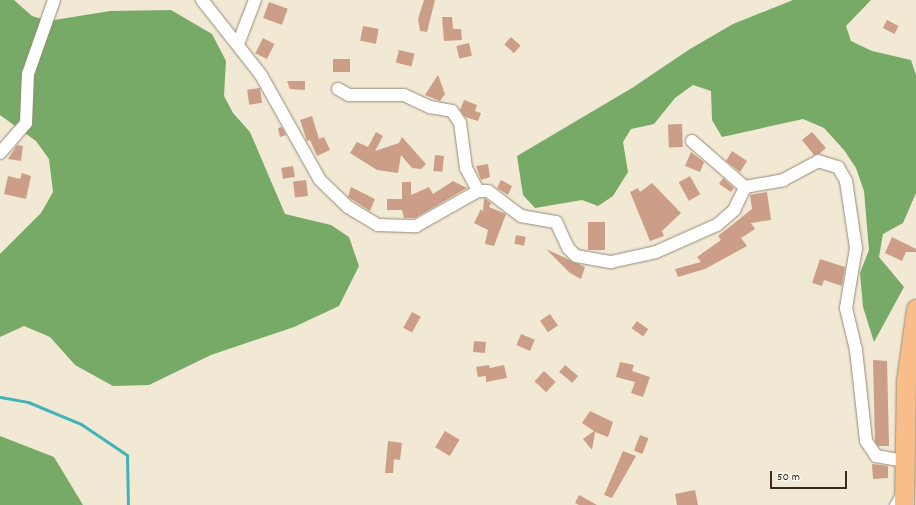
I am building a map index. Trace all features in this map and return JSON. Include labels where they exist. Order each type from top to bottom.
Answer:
[{"type":"main road","points":[[901,501],[905,461],[906,381],[916,309]]},
{"type":"street","points":[[0,153],[26,123],[28,74],[54,0]]},
{"type":"street","points":[[202,0],[238,44],[265,81],[311,168],[331,193],[364,218],[389,227],[416,226],[478,190],[495,194],[521,216],[556,222],[572,253],[598,262],[626,260],[687,240],[728,216],[745,187],[783,180],[818,161],[830,162],[842,172],[856,248],[847,318],[856,350],[866,441],[876,456],[905,461]]},
{"type":"street","points":[[238,44],[255,0]]},
{"type":"street","points":[[338,89],[350,95],[404,95],[455,114],[460,123],[466,168],[478,190]]},
{"type":"street","points":[[692,141],[745,187]]},
{"type":"green space","points":[[0,0],[14,0],[32,16],[48,21],[110,11],[171,10],[212,34],[226,61],[224,96],[233,113],[250,132],[285,214],[331,225],[349,237],[359,266],[339,306],[294,327],[211,355],[149,385],[113,386],[75,365],[50,337],[24,326],[0,337],[0,254],[41,213],[53,192],[49,159],[36,141],[0,115]]},
{"type":"green space","points":[[793,0],[871,0],[846,26],[851,41],[872,51],[911,60],[916,75],[916,193],[903,223],[883,234],[879,257],[904,287],[874,342],[863,307],[860,273],[869,250],[864,191],[856,168],[844,150],[824,128],[803,119],[722,137],[712,120],[711,91],[693,85],[675,98],[654,124],[631,129],[623,142],[628,172],[613,196],[598,206],[582,200],[535,208],[523,195],[517,156],[632,88],[690,49],[733,24]]},
{"type":"green space","points":[[0,436],[54,457],[83,505],[0,505]]},
{"type":"building","points":[[424,0],[435,0],[427,32],[420,31],[418,19]]},
{"type":"building","points":[[269,2],[288,9],[282,25],[263,18]]},
{"type":"building","points":[[442,17],[452,17],[453,29],[461,29],[462,40],[444,41]]},
{"type":"building","points":[[887,20],[899,26],[894,34],[883,28]]},
{"type":"building","points":[[363,26],[379,29],[376,44],[360,41]]},
{"type":"building","points":[[511,37],[521,46],[514,53],[504,44]]},
{"type":"building","points":[[263,38],[275,44],[267,59],[255,53]]},
{"type":"building","points":[[469,43],[472,56],[459,59],[456,46]]},
{"type":"building","points":[[399,50],[415,54],[411,66],[396,63]]},
{"type":"building","points":[[333,59],[350,59],[350,72],[333,72]]},
{"type":"building","points":[[438,75],[445,94],[440,101],[425,95]]},
{"type":"building","points":[[287,81],[305,81],[305,90],[290,89]]},
{"type":"building","points":[[260,88],[262,103],[249,105],[247,90]]},
{"type":"building","points":[[464,100],[477,105],[475,111],[481,113],[478,121],[465,117],[460,110]]},
{"type":"building","points":[[312,116],[319,139],[324,137],[330,150],[317,156],[310,140],[307,141],[300,120]]},
{"type":"building","points":[[668,124],[682,124],[683,147],[669,147]]},
{"type":"building","points":[[282,127],[286,135],[280,137],[278,128]]},
{"type":"building","points":[[376,132],[383,136],[375,151],[399,143],[402,137],[426,164],[421,169],[412,168],[401,155],[398,173],[377,170],[350,153],[357,142],[368,147]]},
{"type":"building","points":[[812,132],[826,148],[819,154],[814,155],[802,140]]},
{"type":"building","points":[[17,145],[23,146],[21,161],[8,159]]},
{"type":"building","points":[[732,151],[747,161],[740,172],[726,161]]},
{"type":"building","points":[[691,152],[704,162],[700,172],[685,166]]},
{"type":"building","points":[[435,155],[444,156],[442,172],[433,171]]},
{"type":"building","points":[[488,164],[490,177],[481,180],[476,166]]},
{"type":"building","points":[[293,166],[295,177],[283,179],[281,168]]},
{"type":"building","points":[[22,173],[31,176],[26,199],[4,194],[8,176],[20,179]]},
{"type":"building","points":[[690,176],[700,194],[689,201],[679,182]]},
{"type":"building","points":[[723,178],[734,188],[731,192],[719,184]]},
{"type":"building","points":[[306,180],[308,196],[295,197],[293,182]]},
{"type":"building","points":[[501,180],[512,186],[508,195],[497,188]]},
{"type":"building","points":[[453,181],[467,188],[415,218],[404,218],[402,210],[387,210],[387,199],[402,199],[402,182],[411,182],[411,195],[429,187],[433,194]]},
{"type":"building","points":[[652,183],[681,213],[662,231],[664,236],[650,241],[630,192],[638,188],[640,192]]},
{"type":"building","points":[[351,187],[375,199],[370,211],[348,197]]},
{"type":"building","points":[[767,192],[771,220],[751,223],[755,229],[741,238],[747,246],[705,269],[678,277],[675,269],[701,262],[697,257],[721,240],[718,236],[752,209],[750,195]]},
{"type":"building","points":[[484,198],[491,203],[489,207],[506,214],[494,246],[485,244],[488,230],[474,223],[481,209],[483,212]]},
{"type":"building","points":[[588,222],[605,222],[605,250],[588,250]]},
{"type":"building","points":[[516,235],[526,237],[524,246],[514,244]]},
{"type":"building","points":[[892,237],[916,249],[916,252],[906,252],[902,261],[885,253]]},
{"type":"building","points":[[546,249],[585,267],[581,279],[570,273]]},
{"type":"building","points":[[820,259],[845,267],[842,286],[824,280],[822,286],[812,283]]},
{"type":"building","points":[[412,312],[421,317],[412,333],[403,328]]},
{"type":"building","points":[[550,314],[558,326],[548,332],[540,321]]},
{"type":"building","points":[[637,321],[648,329],[643,337],[632,328]]},
{"type":"building","points":[[521,334],[535,340],[530,351],[516,345]]},
{"type":"building","points":[[474,341],[486,342],[485,353],[473,352]]},
{"type":"building","points":[[873,360],[887,361],[889,446],[878,446],[875,442]]},
{"type":"building","points":[[620,362],[634,365],[632,371],[650,377],[643,397],[631,393],[635,382],[616,377]]},
{"type":"building","points":[[489,365],[490,368],[504,365],[507,378],[486,382],[486,376],[478,377],[476,367]]},
{"type":"building","points":[[565,365],[578,376],[572,383],[559,372]]},
{"type":"building","points":[[544,371],[556,382],[546,392],[534,381]]},
{"type":"building","points":[[590,411],[613,422],[608,437],[595,432],[592,450],[583,439],[594,431],[582,423]]},
{"type":"building","points":[[445,431],[460,440],[450,456],[435,447]]},
{"type":"building","points":[[640,435],[648,438],[642,454],[634,451]]},
{"type":"building","points":[[388,441],[402,443],[400,460],[394,459],[393,473],[385,473]]},
{"type":"building","points":[[623,451],[636,456],[612,498],[604,495]]},
{"type":"building","points":[[872,464],[888,466],[888,478],[873,479]]},
{"type":"building","points":[[695,490],[698,505],[677,505],[675,494]]},
{"type":"building","points":[[579,495],[597,505],[579,505],[575,503]]},
{"type":"waterway","points":[[0,397],[28,402],[81,424],[127,455],[128,505]]}]
